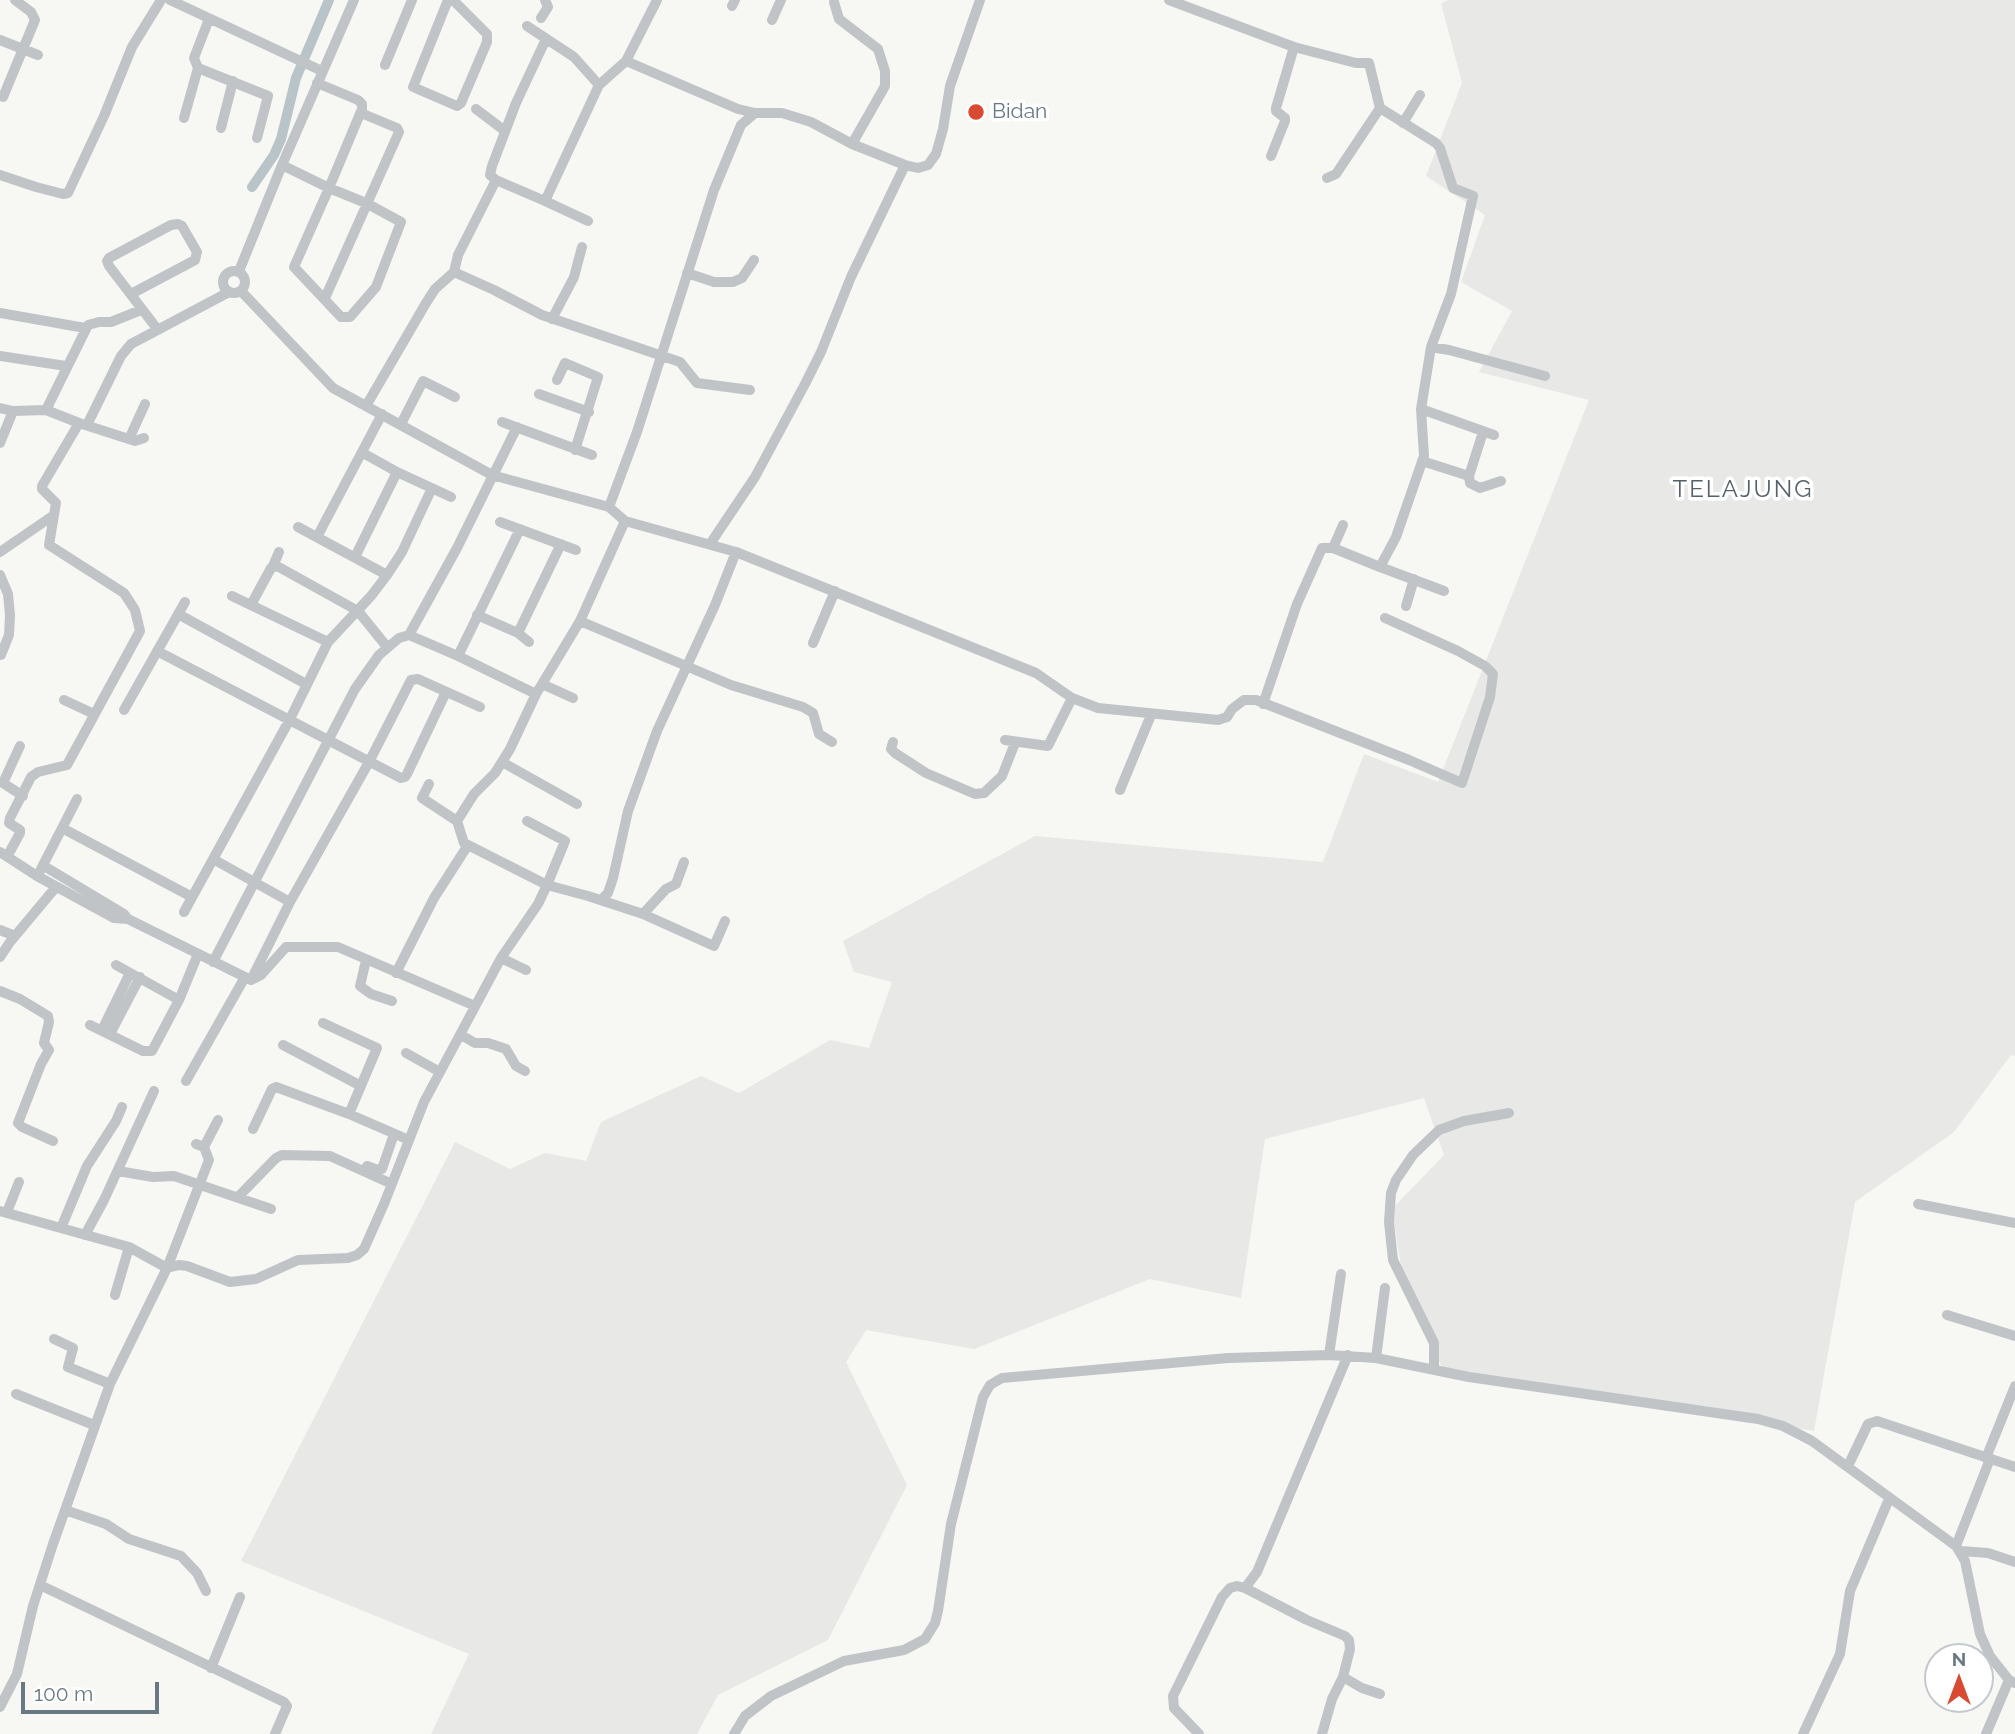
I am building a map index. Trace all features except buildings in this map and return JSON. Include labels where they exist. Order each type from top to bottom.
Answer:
[{"type":"street","points":[[3,97],[35,20],[31,12],[15,0]]},
{"type":"street","points":[[0,175],[63,194],[68,192],[104,116],[132,47],[161,0]]},
{"type":"street","points":[[170,0],[322,71]]},
{"type":"street","points":[[239,271],[354,0]]},
{"type":"street","points":[[385,65],[412,0]]},
{"type":"street","points":[[450,0],[487,34],[481,56],[461,103],[457,106],[413,87],[450,0]]},
{"type":"street","points":[[541,18],[548,7],[545,0]]},
{"type":"street","points":[[545,201],[599,85],[626,61],[657,0]]},
{"type":"street","points":[[772,20],[781,0]]},
{"type":"street","points":[[626,61],[738,109],[755,113],[782,113],[811,122],[852,145],[905,165],[923,167],[932,161],[936,153],[950,86],[980,0]]},
{"type":"street","points":[[833,1],[839,19],[878,49],[885,71],[885,86],[852,145]]},
{"type":"street","points":[[1175,1],[1294,47],[1356,63],[1369,63],[1380,108],[1436,143],[1453,188],[1473,196],[1451,294],[1432,347],[1421,409],[1422,461],[1396,537],[1380,567]]},
{"type":"street","points":[[184,118],[198,68],[194,58],[209,19]]},
{"type":"street","points":[[527,26],[581,64],[599,85]]},
{"type":"street","points":[[546,39],[505,131],[490,175],[588,221]]},
{"type":"street","points":[[0,40],[38,55]]},
{"type":"street","points":[[1271,156],[1285,121],[1276,108],[1294,47]]},
{"type":"street","points":[[198,68],[268,96],[257,138]]},
{"type":"street","points":[[221,128],[233,81]]},
{"type":"street","points":[[282,165],[330,188],[366,203],[401,222],[376,287],[346,318],[341,317],[294,267],[330,188],[361,113],[362,104],[358,100],[317,83]]},
{"type":"street","points":[[1403,123],[1420,95]]},
{"type":"street","points":[[1327,178],[1336,174],[1380,108]]},
{"type":"street","points":[[476,109],[505,131]]},
{"type":"street","points":[[325,298],[398,132],[397,128],[361,113]]},
{"type":"street","points":[[609,507],[637,432],[714,190],[741,125],[755,113]]},
{"type":"street","points":[[710,544],[755,477],[805,384],[851,277],[905,165]]},
{"type":"street","points":[[366,406],[435,289],[454,272],[458,255],[496,180]]},
{"type":"street","points":[[131,294],[195,260],[197,252],[183,226],[171,225],[107,260],[141,310],[158,330]]},
{"type":"street","points":[[552,319],[573,276],[582,247]]},
{"type":"street","points":[[687,274],[714,282],[733,282],[742,278],[754,260]]},
{"type":"street","points":[[239,271],[231,271],[225,275],[223,283],[235,291],[333,388],[492,475],[609,507],[625,521],[736,552],[1035,673],[1072,698],[1098,708],[1218,720],[1227,716],[1244,699],[1256,700],[1462,783],[1490,697],[1493,674],[1490,669],[1458,651],[1385,618]]},
{"type":"street","points":[[128,919],[124,914],[4,854],[20,833],[20,830],[9,823],[31,777],[38,772],[67,765],[138,638],[139,621],[133,605],[124,593],[51,548],[48,541],[56,503],[42,489],[126,349],[235,291],[246,280],[239,271]]},
{"type":"street","points":[[454,272],[552,319],[680,362],[697,383],[750,390]]},
{"type":"street","points":[[46,410],[85,328],[90,324],[111,322],[141,310]]},
{"type":"street","points":[[0,313],[85,328]]},
{"type":"street","points":[[1432,347],[1449,349],[1545,376]]},
{"type":"street","points":[[0,356],[66,366]]},
{"type":"street","points":[[557,380],[565,363],[598,376],[575,450]]},
{"type":"street","points":[[401,424],[423,381],[455,397]]},
{"type":"street","points":[[539,394],[589,412]]},
{"type":"street","points":[[129,439],[145,404]]},
{"type":"street","points":[[0,408],[13,411],[46,410],[135,442],[144,438]]},
{"type":"street","points":[[1421,409],[1489,434],[1469,476],[1470,483],[1480,488],[1501,481]]},
{"type":"street","points":[[0,443],[13,411]]},
{"type":"street","points":[[317,537],[382,414]]},
{"type":"street","points":[[502,422],[592,455]]},
{"type":"street","points":[[213,962],[355,689],[387,647],[408,635],[457,548],[517,427]]},
{"type":"street","points":[[363,453],[451,497]]},
{"type":"street","points":[[1422,461],[1469,476]]},
{"type":"street","points":[[355,557],[397,472]]},
{"type":"street","points":[[184,912],[290,719],[328,642],[387,575],[402,552],[432,488]]},
{"type":"street","points":[[0,552],[54,515]]},
{"type":"street","points":[[457,821],[474,794],[502,762],[539,689],[580,621],[625,521]]},
{"type":"street","points":[[500,522],[576,550]]},
{"type":"street","points":[[1333,548],[1343,525]]},
{"type":"street","points":[[299,527],[387,575]]},
{"type":"street","points":[[458,656],[520,529]]},
{"type":"street","points":[[518,633],[561,544]]},
{"type":"street","points":[[1263,704],[1297,604],[1322,548],[1333,548],[1444,591]]},
{"type":"street","points":[[252,603],[279,552]]},
{"type":"street","points":[[601,900],[608,893],[613,878],[628,811],[657,731],[736,552]]},
{"type":"street","points":[[273,566],[358,611],[387,647]]},
{"type":"street","points":[[0,575],[8,594],[10,615],[9,635],[1,655]]},
{"type":"street","points":[[1406,606],[1414,579]]},
{"type":"street","points":[[813,643],[835,591]]},
{"type":"street","points":[[232,596],[252,603],[328,642]]},
{"type":"street","points":[[124,710],[185,602]]},
{"type":"street","points":[[178,614],[306,684]]},
{"type":"street","points":[[477,615],[518,633],[529,642]]},
{"type":"street","points":[[580,621],[731,685],[803,707],[813,713],[819,734],[832,742]]},
{"type":"street","points":[[408,635],[539,689],[573,698]]},
{"type":"street","points":[[157,651],[397,776],[405,777],[446,692]]},
{"type":"street","points":[[186,1081],[248,978],[369,762],[411,680],[418,679],[480,707]]},
{"type":"street","points":[[893,742],[891,749],[895,753],[926,773],[975,794],[984,793],[1002,776],[1010,741],[1048,746],[1072,698]]},
{"type":"street","points":[[64,700],[94,714]]},
{"type":"street","points":[[1120,790],[1151,715]]},
{"type":"street","points":[[20,746],[3,784],[23,796]]},
{"type":"street","points":[[502,762],[577,804]]},
{"type":"street","points":[[429,784],[422,798],[457,821],[464,843],[547,886],[643,914],[714,946],[725,921]]},
{"type":"street","points":[[40,871],[77,799]]},
{"type":"street","points":[[19,1182],[4,1211],[129,1247],[167,1268],[187,1266],[230,1282],[256,1279],[298,1260],[337,1260],[357,1255],[370,1237],[424,1101],[501,958],[538,904],[565,841],[527,821]]},
{"type":"street","points":[[62,828],[192,897]]},
{"type":"street","points":[[396,973],[434,898],[468,845]]},
{"type":"street","points":[[213,859],[290,902]]},
{"type":"street","points":[[643,914],[666,889],[676,884],[684,862]]},
{"type":"street","points":[[40,871],[56,887],[114,918],[128,919],[248,978],[261,975],[288,946],[338,947],[475,1006]]},
{"type":"street","points":[[0,957],[56,887]]},
{"type":"street","points":[[0,930],[15,936]]},
{"type":"street","points":[[90,1025],[144,1051],[152,1051],[179,1000],[198,954]]},
{"type":"street","points":[[501,958],[526,970]]},
{"type":"street","points":[[366,960],[360,986],[370,994],[392,1001]]},
{"type":"street","points":[[116,965],[179,1000]]},
{"type":"street","points":[[106,1032],[135,975]]},
{"type":"street","points":[[0,991],[20,999],[48,1016],[44,1043],[49,1050],[18,1124],[54,1141]]},
{"type":"street","points":[[323,1023],[377,1048],[349,1114]]},
{"type":"street","points":[[461,1035],[475,1043],[488,1043],[506,1049],[516,1066],[525,1071]]},
{"type":"street","points":[[283,1045],[361,1086]]},
{"type":"street","points":[[406,1052],[440,1072]]},
{"type":"street","points":[[253,1129],[273,1087],[349,1114],[408,1140]]},
{"type":"street","points":[[85,1235],[118,1171],[154,1091]]},
{"type":"street","points":[[61,1228],[87,1166],[122,1107]]},
{"type":"street","points":[[1434,1369],[1434,1343],[1394,1260],[1389,1222],[1391,1193],[1396,1180],[1413,1155],[1439,1130],[1464,1121],[1509,1113]]},
{"type":"street","points":[[0,1707],[17,1674],[40,1586],[94,1425],[110,1384],[167,1268],[209,1160],[200,1146],[218,1120]]},
{"type":"street","points":[[356,1167],[359,1164],[382,1169],[394,1134]]},
{"type":"street","points":[[238,1197],[276,1158],[282,1156],[330,1156],[392,1184]]},
{"type":"street","points":[[118,1171],[153,1178],[174,1176],[271,1209]]},
{"type":"street","points":[[1918,1204],[2015,1223]]},
{"type":"street","points":[[115,1294],[129,1247]]},
{"type":"street","points":[[1329,1355],[1341,1274]]},
{"type":"street","points":[[1376,1358],[1385,1288]]},
{"type":"street","points":[[1947,1315],[2015,1336]]},
{"type":"street","points":[[54,1339],[73,1348],[68,1367],[110,1384]]},
{"type":"street","points":[[1245,1588],[1257,1572],[1348,1355]]},
{"type":"street","points":[[734,1734],[746,1716],[771,1696],[844,1661],[904,1650],[925,1639],[935,1623],[938,1611],[951,1524],[983,1397],[990,1385],[1002,1378],[1228,1358],[1348,1355],[1469,1377],[1758,1419],[1812,1441],[1958,1549],[1988,1553],[2015,1562]]},
{"type":"street","points":[[1986,1734],[2012,1682],[1990,1656],[1980,1634],[1958,1549],[2015,1385]]},
{"type":"street","points":[[16,1394],[94,1425]]},
{"type":"street","points":[[1848,1466],[1868,1424],[1877,1421],[2015,1467]]},
{"type":"street","points":[[1802,1734],[1840,1654],[1850,1591],[1889,1499]]},
{"type":"street","points":[[65,1510],[106,1524],[129,1539],[181,1556],[197,1573],[206,1591]]},
{"type":"street","points":[[40,1586],[286,1703],[286,1711],[275,1734]]},
{"type":"street","points":[[1199,1734],[1174,1708],[1173,1696],[1222,1597],[1230,1588],[1237,1586],[1349,1640],[1350,1649],[1343,1677],[1332,1699],[1322,1734]]},
{"type":"street","points":[[211,1668],[240,1597]]},
{"type":"street","points":[[1343,1677],[1380,1694]]},
{"type":"shaded area","points":[[1448,0],[2015,0],[2015,1056],[2011,1055],[1954,1132],[1855,1202],[1814,1431],[1444,1372],[1403,1279],[1392,1209],[1444,1155],[1424,1098],[1265,1139],[1241,1298],[1150,1279],[974,1349],[866,1330],[846,1362],[907,1485],[828,1640],[718,1695],[697,1734],[431,1734],[469,1654],[241,1561],[455,1142],[510,1169],[545,1153],[586,1161],[601,1122],[701,1076],[739,1093],[830,1040],[869,1048],[892,982],[854,972],[843,941],[1035,836],[1323,862],[1364,754],[1438,782],[1589,400],[1479,372],[1512,311],[1461,282],[1485,215],[1426,176],[1462,83],[1441,3]]},
{"type":"waterway","points":[[252,187],[274,155],[281,139],[296,78],[329,0]]},
{"type":"place","name":"Bidan","points":[[976,112]]},
{"type":"district","name":"TELAJUNG","points":[[1743,490]]}]
